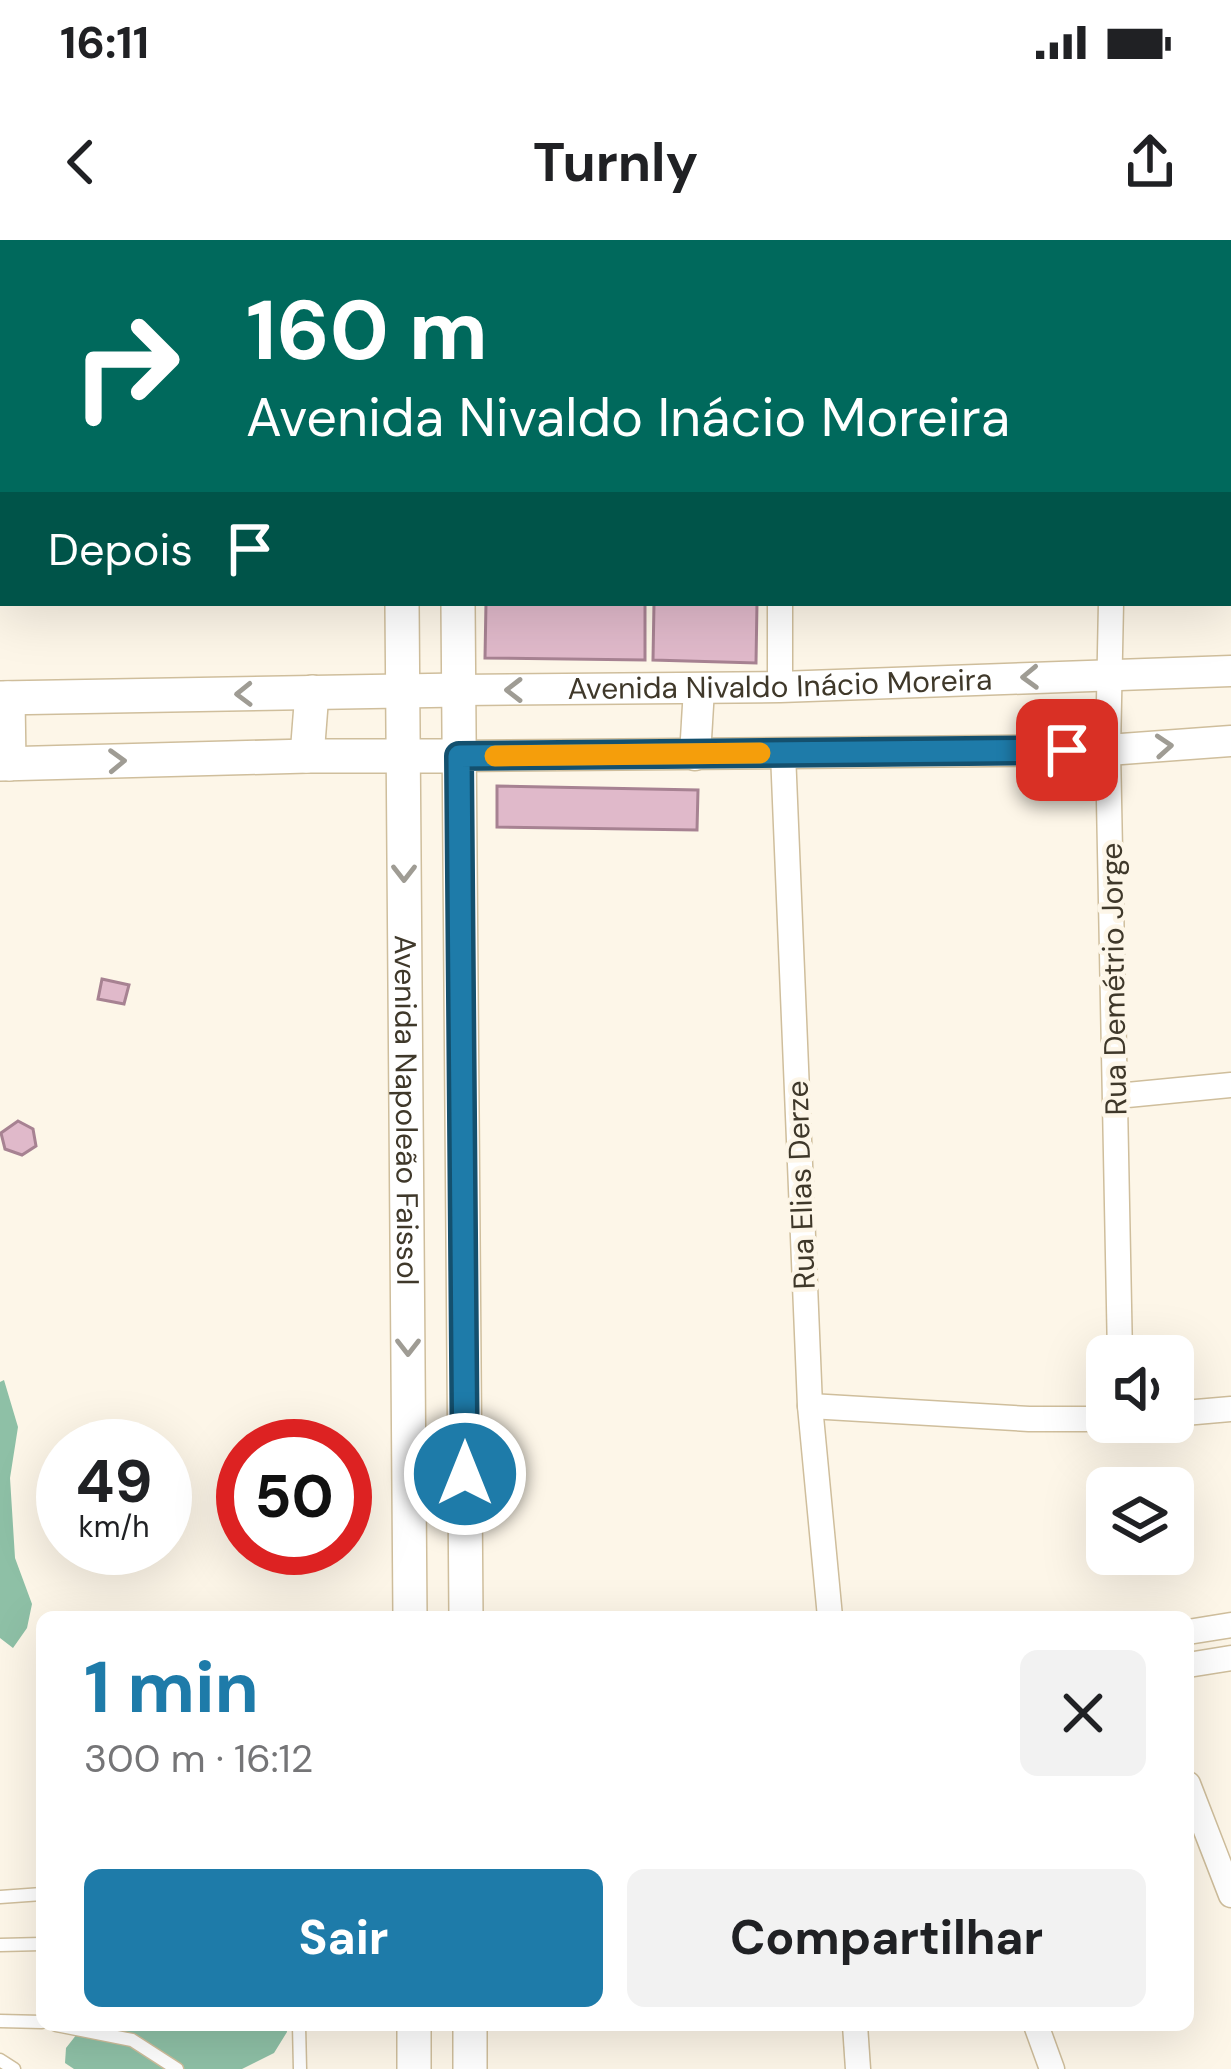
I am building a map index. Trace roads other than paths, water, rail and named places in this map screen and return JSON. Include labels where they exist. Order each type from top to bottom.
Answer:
[{"type":"main road","name":"Avenida Napoleão Faissol","points":[[402,606],[410,1611]]},
{"type":"main road","name":"Avenida Napoleão Faissol","points":[[458,606],[466,1611]]},
{"type":"main road","name":"Avenida Nivaldo Inácio Moreira","points":[[4,698],[459,690]]},
{"type":"main road","points":[[307,756],[312,692]]},
{"type":"main road","points":[[4,698],[5,764],[459,756]]},
{"type":"main road","points":[[414,2031],[414,2069]]},
{"type":"main road","points":[[470,2031],[470,2069]]},
{"type":"street","points":[[780,606],[780,687]]},
{"type":"street","name":"Rua Demétrio Jorge","points":[[1111,606],[1108,750],[1120,1335]]},
{"type":"street","name":"Avenida Nivaldo Inácio Moreira","points":[[459,690],[699,689],[1231,671]]},
{"type":"street","points":[[695,755],[699,689]]},
{"type":"street","points":[[459,756],[1108,750],[1231,741]]},
{"type":"street","name":"Rua Elias Derze","points":[[783,752],[810,1406],[829,1611]]},
{"type":"street","points":[[1117,1096],[1231,1085]]},
{"type":"street","points":[[810,1406],[1086,1419]]},
{"type":"street","points":[[1194,1412],[1231,1409]]},
{"type":"street","points":[[1194,1631],[1231,1624]]},
{"type":"street","points":[[1194,1664],[1231,1658]]},
{"type":"street","points":[[1194,1799],[1231,1894]]},
{"type":"street","points":[[855,2031],[858,2069]]},
{"type":"street","points":[[1038,2031],[1052,2069]]},
{"type":"lane","points":[[0,1897],[36,1894]]},
{"type":"lane","points":[[0,1945],[36,1944]]},
{"type":"lane","points":[[0,2021],[36,2022]]},
{"type":"lane","points":[[86,2031],[132,2040],[178,2069]]},
{"type":"lane","points":[[299,2031],[300,2069]]},
{"type":"lane","points":[[0,2060],[14,2069]]}]
